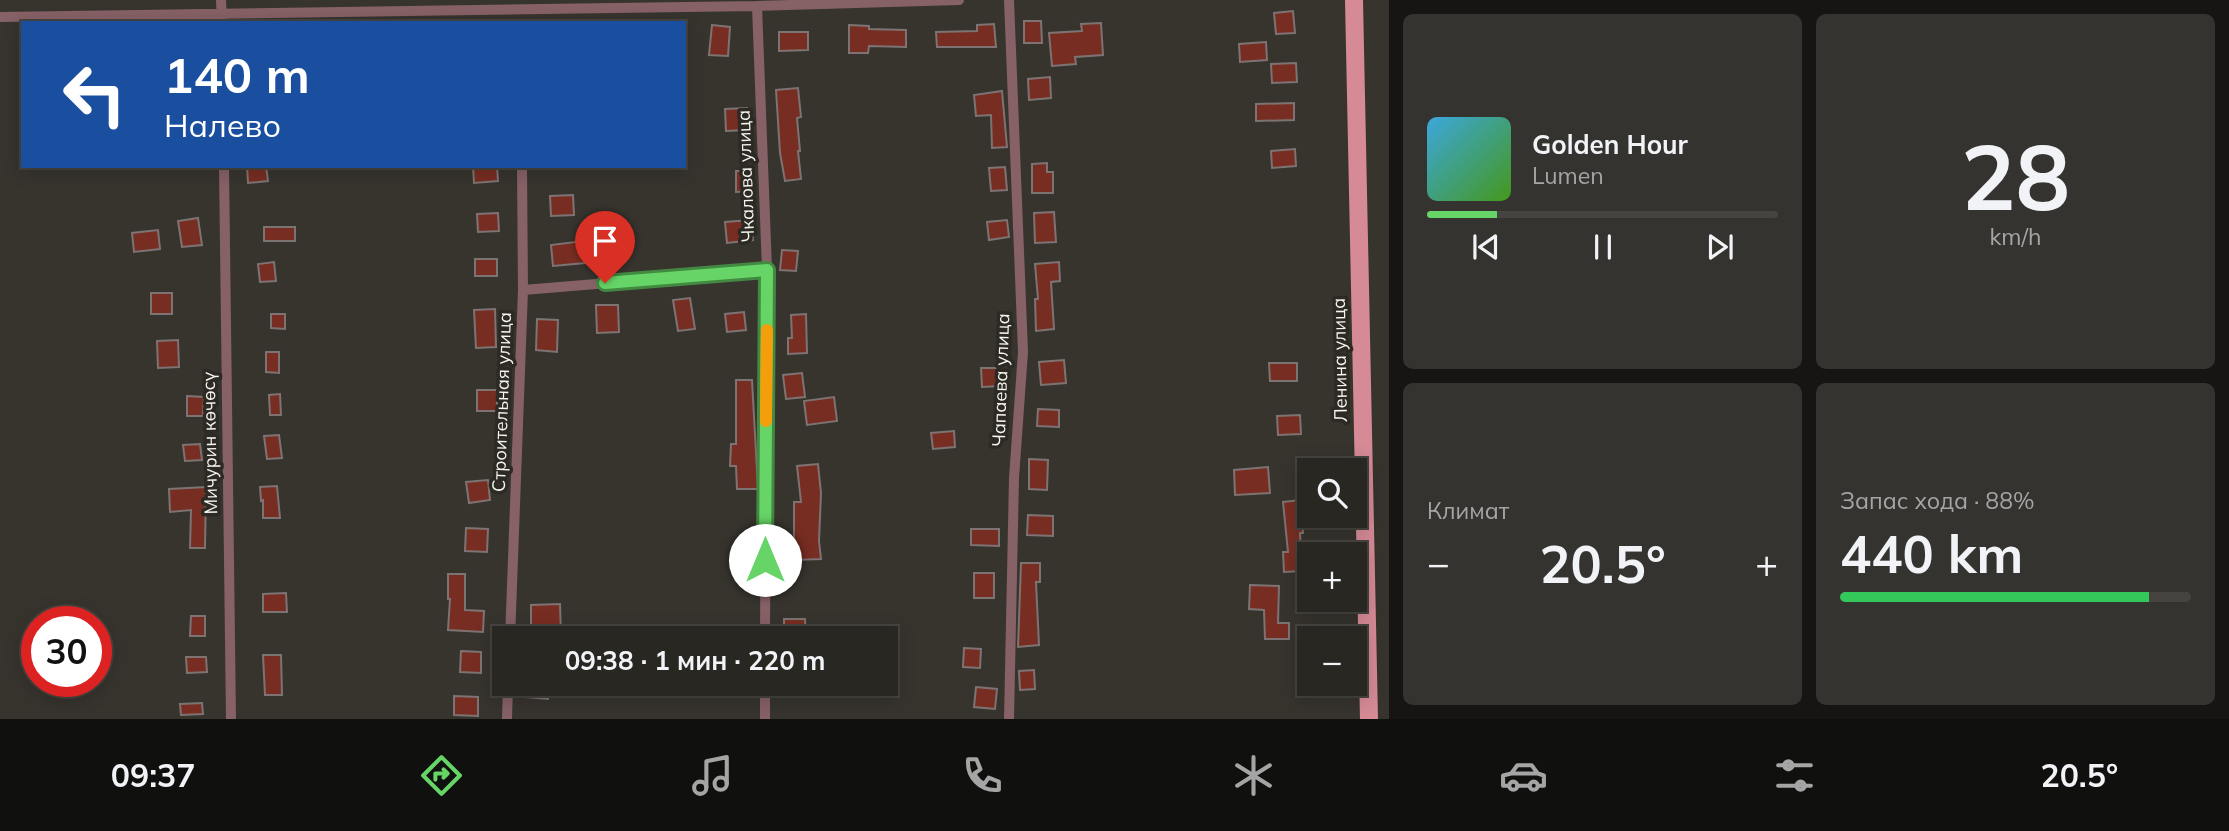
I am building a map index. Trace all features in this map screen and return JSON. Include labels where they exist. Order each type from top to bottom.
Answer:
[{"type":"main road","name":"Ленина улица","points":[[1354,0],[1369,719]]},
{"type":"street","points":[[221,0],[222,18]]},
{"type":"street","points":[[0,17],[222,18],[959,0]]},
{"type":"street","name":"Чапаева улица","points":[[1009,0],[1023,352],[1014,478],[1009,719]]},
{"type":"street","name":"Чкалова улица","points":[[757,6],[767,270],[765,626]]},
{"type":"street","name":"Мичурин көчөсү","points":[[224,168],[231,719]]},
{"type":"street","name":"Строительная улица","points":[[510,626],[523,289],[522,168]]},
{"type":"street","points":[[523,289],[767,270]]},
{"type":"street","points":[[507,719],[508,696]]},
{"type":"street","points":[[765,696],[765,719]]},
{"type":"building","points":[[1293,11],[1295,33],[1276,34],[1274,13]]},
{"type":"building","points":[[1024,21],[1041,21],[1042,43],[1024,43]]},
{"type":"building","points":[[1101,23],[1103,55],[1075,57],[1076,64],[1052,66],[1049,33],[1082,31],[1081,24]]},
{"type":"building","points":[[994,24],[996,47],[937,47],[936,32],[977,31],[977,25]]},
{"type":"building","points":[[712,25],[730,27],[728,56],[709,55]]},
{"type":"building","points":[[849,25],[869,26],[869,29],[906,30],[906,47],[869,46],[868,53],[849,53]]},
{"type":"building","points":[[779,32],[808,32],[808,50],[779,51]]},
{"type":"building","points":[[1266,42],[1267,60],[1240,62],[1239,44]]},
{"type":"building","points":[[1296,63],[1297,82],[1272,83],[1271,64]]},
{"type":"building","points":[[1050,77],[1051,98],[1029,100],[1028,79]]},
{"type":"building","points":[[798,88],[801,179],[785,181],[780,153],[776,90]]},
{"type":"building","points":[[1002,91],[1007,147],[992,148],[991,115],[976,116],[974,95]]},
{"type":"building","points":[[1294,103],[1294,120],[1256,121],[1256,104]]},
{"type":"building","points":[[747,108],[747,130],[726,131],[725,109]]},
{"type":"building","points":[[1295,149],[1296,166],[1272,168],[1271,151]]},
{"type":"building","points":[[1047,163],[1047,172],[1053,172],[1053,193],[1032,193],[1032,164]]},
{"type":"building","points":[[1005,167],[1007,190],[991,191],[989,168]]},
{"type":"building","points":[[247,168],[266,168],[268,181],[248,183]]},
{"type":"building","points":[[473,168],[497,168],[498,181],[474,183]]},
{"type":"building","points":[[736,171],[752,171],[753,191],[736,192]]},
{"type":"building","points":[[573,195],[574,215],[551,216],[550,196]]},
{"type":"building","points":[[1054,212],[1056,242],[1035,243],[1034,213]]},
{"type":"building","points":[[498,213],[499,231],[478,232],[477,214]]},
{"type":"building","points":[[198,218],[202,245],[182,247],[178,221]]},
{"type":"building","points":[[751,220],[753,240],[727,243],[725,222]]},
{"type":"building","points":[[1007,220],[1009,237],[989,240],[987,222]]},
{"type":"building","points":[[264,227],[295,227],[295,241],[264,241]]},
{"type":"building","points":[[158,230],[160,249],[134,252],[132,233]]},
{"type":"building","points":[[583,241],[585,263],[553,266],[551,245]]},
{"type":"building","points":[[782,250],[798,251],[796,271],[780,270]]},
{"type":"building","points":[[475,259],[497,259],[497,276],[475,276]]},
{"type":"building","points":[[274,262],[276,281],[260,282],[258,264]]},
{"type":"building","points":[[1059,262],[1060,281],[1051,282],[1054,329],[1036,331],[1035,299],[1038,299],[1035,264]]},
{"type":"building","points":[[151,293],[172,293],[172,314],[151,314]]},
{"type":"building","points":[[690,298],[695,329],[678,331],[673,300]]},
{"type":"building","points":[[596,305],[618,305],[619,332],[597,333]]},
{"type":"building","points":[[495,309],[496,347],[476,348],[474,310]]},
{"type":"building","points":[[744,312],[746,330],[727,332],[725,314]]},
{"type":"building","points":[[271,314],[285,314],[285,329],[271,328]]},
{"type":"building","points":[[806,314],[807,353],[788,354],[788,338],[792,338],[791,315]]},
{"type":"building","points":[[537,319],[558,320],[557,352],[536,350]]},
{"type":"building","points":[[178,340],[179,367],[158,368],[157,341]]},
{"type":"building","points":[[266,352],[279,352],[279,373],[266,372]]},
{"type":"building","points":[[1064,360],[1066,383],[1041,385],[1039,362]]},
{"type":"building","points":[[1269,363],[1297,363],[1297,381],[1270,381]]},
{"type":"building","points":[[981,368],[998,368],[1000,386],[982,387]]},
{"type":"building","points":[[802,373],[805,397],[786,399],[783,375]]},
{"type":"building","points":[[736,380],[752,380],[758,489],[737,489],[736,466],[730,466],[731,444],[736,444]]},
{"type":"building","points":[[477,390],[497,390],[497,411],[477,411]]},
{"type":"building","points":[[280,394],[281,415],[270,415],[269,395]]},
{"type":"building","points":[[187,396],[204,397],[203,416],[187,416]]},
{"type":"building","points":[[834,397],[837,421],[807,425],[804,401]]},
{"type":"building","points":[[1038,409],[1059,410],[1059,427],[1037,426]]},
{"type":"building","points":[[1300,415],[1301,434],[1278,435],[1277,416]]},
{"type":"building","points":[[954,431],[955,447],[933,449],[931,433]]},
{"type":"building","points":[[279,435],[282,458],[267,459],[264,436]]},
{"type":"building","points":[[200,444],[202,460],[185,461],[183,445]]},
{"type":"building","points":[[1029,459],[1048,460],[1047,490],[1029,489]]},
{"type":"building","points":[[818,464],[821,559],[794,560],[794,502],[801,502],[797,466]]},
{"type":"building","points":[[1268,467],[1270,493],[1235,495],[1234,470]]},
{"type":"building","points":[[488,480],[490,500],[469,503],[466,482]]},
{"type":"building","points":[[277,486],[280,518],[263,518],[260,487]]},
{"type":"building","points":[[206,487],[205,548],[190,548],[191,510],[170,512],[169,489]]},
{"type":"building","points":[[1297,500],[1297,528],[1303,528],[1303,533],[1300,533],[1300,542],[1297,542],[1297,571],[1284,572],[1283,552],[1288,552],[1283,502]]},
{"type":"building","points":[[1028,515],[1053,516],[1053,536],[1027,535]]},
{"type":"building","points":[[466,528],[488,529],[487,552],[465,551]]},
{"type":"building","points":[[971,529],[999,529],[999,546],[971,545]]},
{"type":"building","points":[[735,546],[753,546],[753,566],[735,567]]},
{"type":"building","points":[[1021,563],[1040,563],[1040,582],[1036,582],[1039,645],[1018,647]]},
{"type":"building","points":[[974,573],[994,573],[994,598],[974,598]]},
{"type":"building","points":[[448,574],[465,574],[465,610],[484,611],[483,632],[448,630]]},
{"type":"building","points":[[1250,585],[1279,586],[1278,623],[1289,623],[1289,639],[1265,639],[1264,610],[1249,609]]},
{"type":"building","points":[[286,593],[287,612],[263,612],[263,594]]},
{"type":"building","points":[[560,604],[561,626],[531,626],[531,605]]},
{"type":"building","points":[[191,616],[205,616],[205,636],[190,636]]},
{"type":"building","points":[[784,619],[805,619],[805,626],[784,626]]},
{"type":"building","points":[[964,648],[981,649],[980,668],[963,667]]},
{"type":"building","points":[[461,651],[481,652],[481,673],[460,672]]},
{"type":"building","points":[[263,655],[281,655],[282,695],[265,695]]},
{"type":"building","points":[[186,657],[206,657],[207,672],[187,673]]},
{"type":"building","points":[[1034,670],[1035,689],[1020,690],[1019,671]]},
{"type":"building","points":[[976,687],[997,689],[995,709],[974,707]]},
{"type":"building","points":[[454,696],[478,697],[478,716],[454,715]]},
{"type":"building","points":[[526,696],[548,696],[548,699]]},
{"type":"building","points":[[202,703],[203,714],[181,715],[180,704]]},
{"type":"slow traffic","points":[[766,421],[767,330]]},
{"type":"route","points":[[605,283],[767,270],[765,560]]}]
